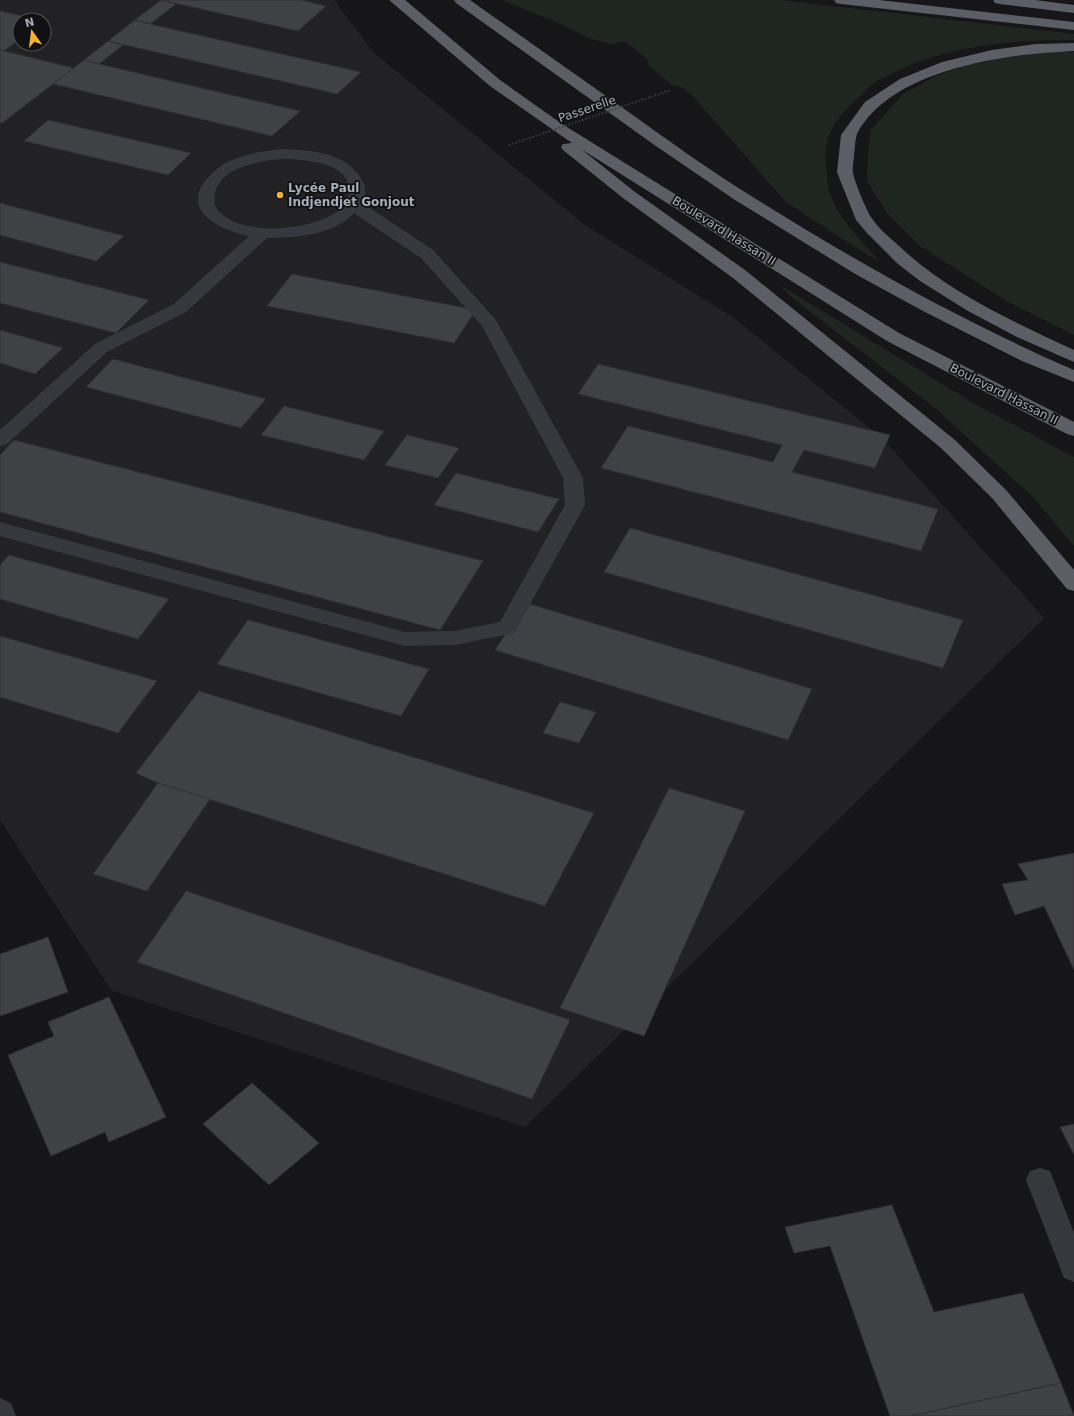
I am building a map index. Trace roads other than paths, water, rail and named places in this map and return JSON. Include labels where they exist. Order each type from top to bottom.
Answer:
[{"type":"highway","name":"Boulevard Hassan II","points":[[396,0],[495,83],[557,127],[893,337],[1074,430]]},
{"type":"highway","points":[[461,0],[658,141],[741,197],[863,271],[972,328],[1074,377]]},
{"type":"highway","points":[[841,0],[1074,26]]},
{"type":"highway","points":[[1000,0],[1074,8]]},
{"type":"highway","points":[[1074,47],[1024,51],[972,59],[934,70],[902,83],[877,98],[855,122],[848,136],[844,161],[844,175],[847,188],[862,217],[907,263],[945,290],[986,314],[1074,357]]},
{"type":"highway","points":[[557,127],[569,147],[590,165],[739,274],[948,444],[999,494],[1074,584]]},
{"type":"street","points":[[280,154],[314,156],[337,164],[349,172],[356,182],[358,193],[353,205],[342,215],[325,224],[306,230],[284,233],[262,233],[241,230],[224,223],[213,214],[206,203],[206,192],[212,181],[224,171],[240,162],[280,154]]},
{"type":"street","points":[[0,529],[405,639],[455,638],[507,628],[575,505],[573,478],[490,324],[427,254],[353,205]]},
{"type":"street","points":[[0,440],[101,348],[180,308],[262,233]]},
{"type":"street","points":[[1040,1180],[1074,1269]]},
{"type":"place","name":"Lycée Paul Indjendjet Gonjout","points":[[280,195]]}]
